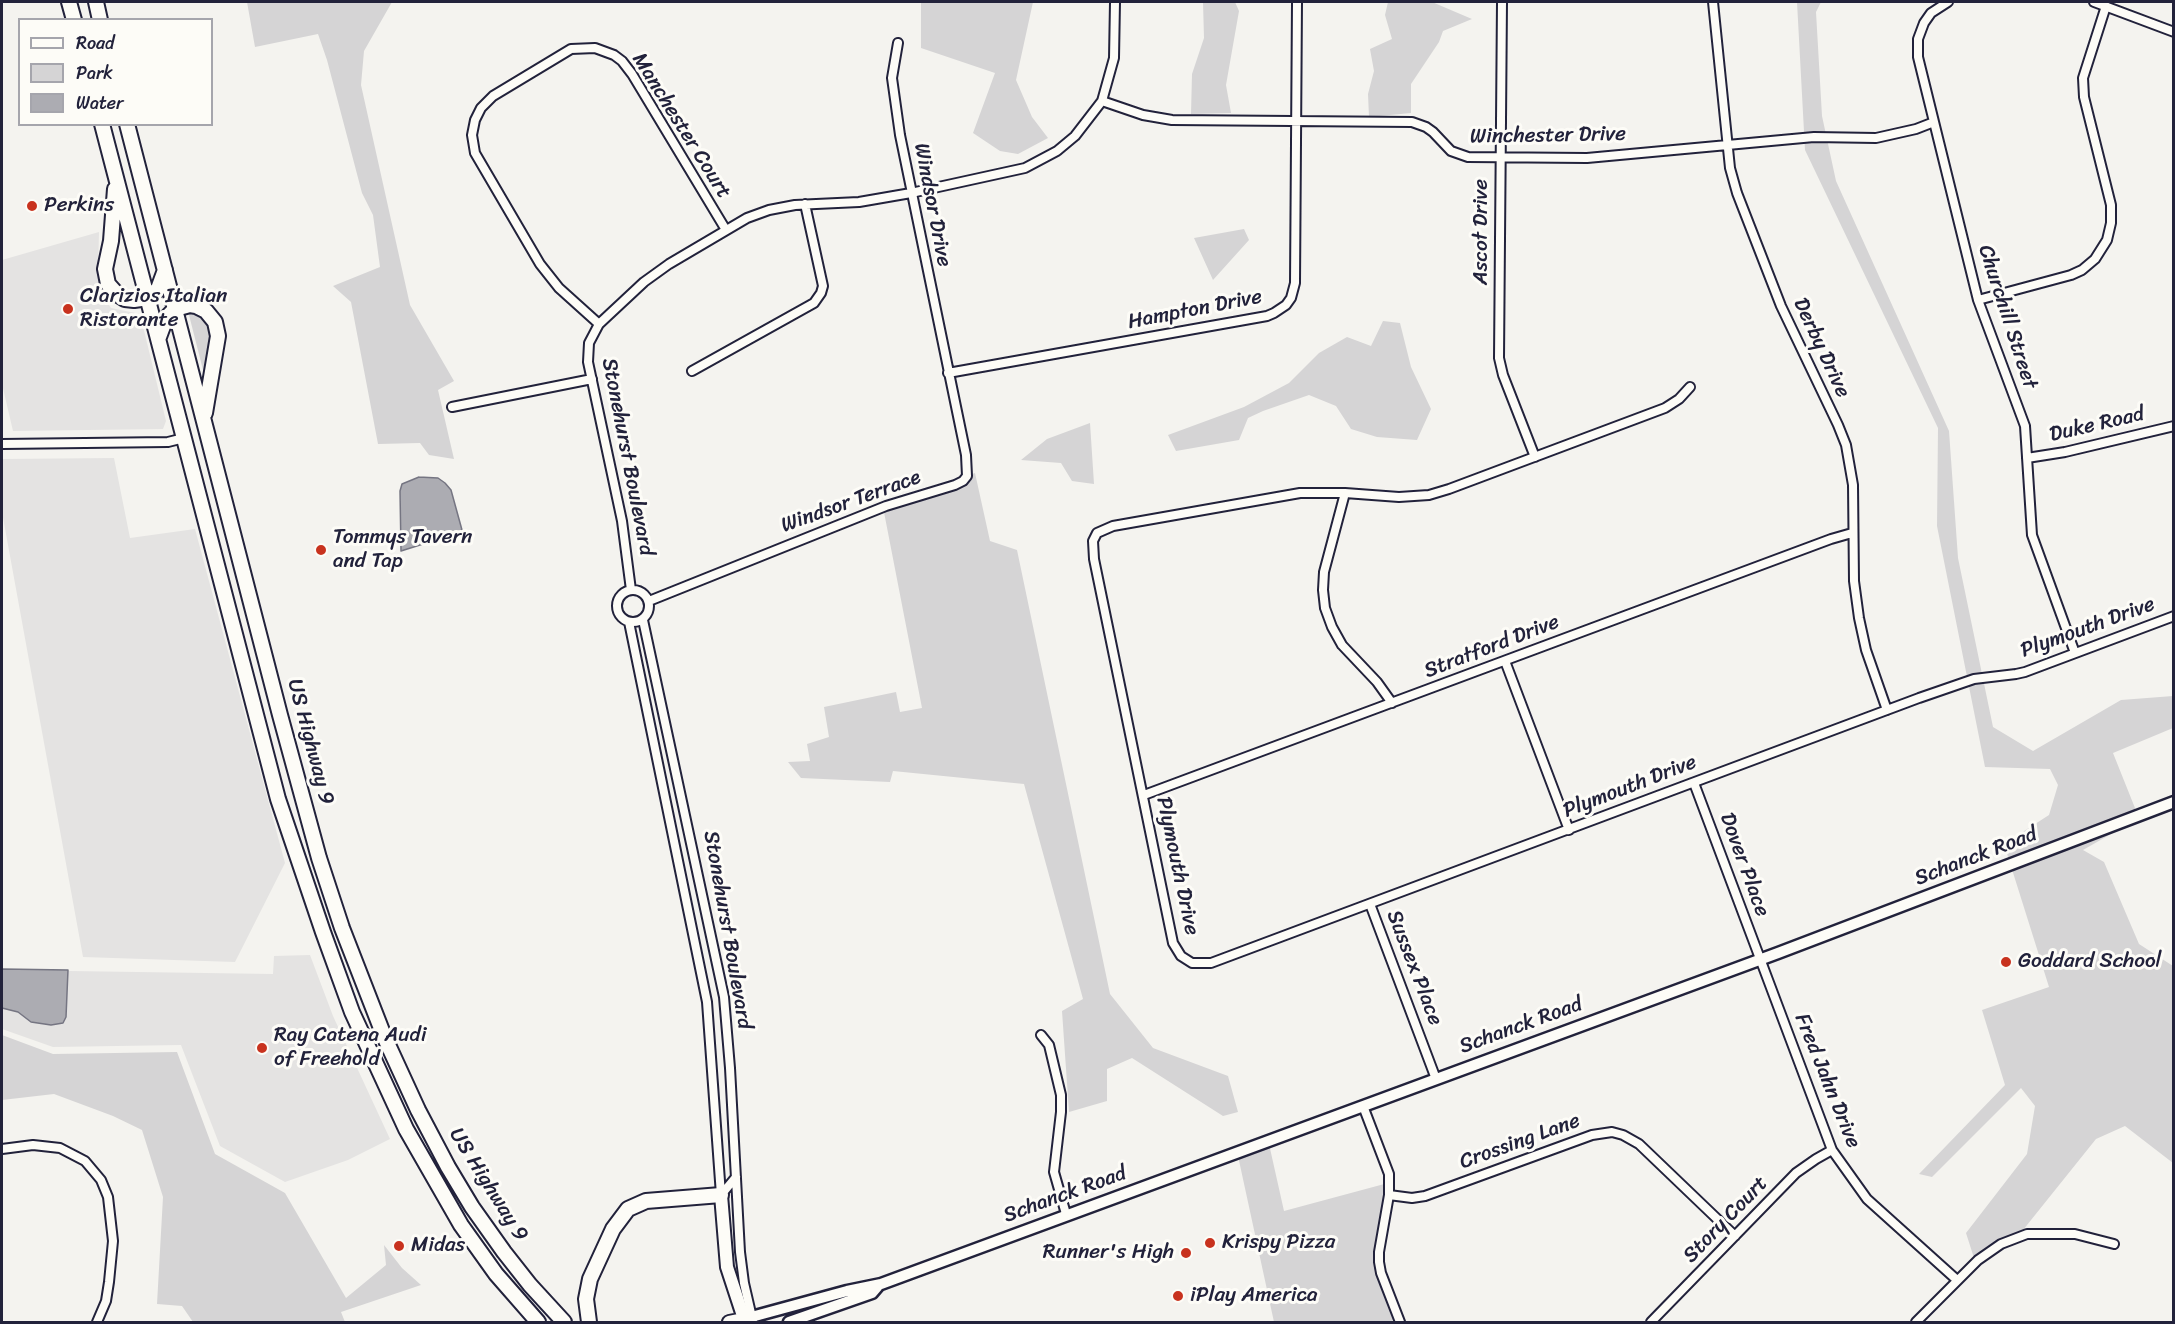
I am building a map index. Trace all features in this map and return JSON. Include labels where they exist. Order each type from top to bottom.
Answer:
[{"type":"highway","points":[[69,2],[73,18]]},
{"type":"highway","points":[[96,2],[100,18]]},
{"type":"highway","name":"US Highway 9","points":[[103,126],[278,799],[352,1012],[406,1129],[447,1203],[487,1262],[538,1323]]},
{"type":"highway","name":"US Highway 9","points":[[128,126],[316,849],[365,990],[414,1102],[465,1195],[520,1273],[564,1323]]},
{"type":"highway","points":[[116,177],[111,241],[105,269],[106,278],[112,290],[125,298],[134,300],[148,298],[158,289],[165,268]]},
{"type":"highway","points":[[158,339],[166,318],[175,309],[190,305],[204,309],[210,315],[217,329],[204,420]]},
{"type":"highway","points":[[589,1323],[586,1299],[590,1279],[613,1229],[628,1209],[646,1201],[721,1196]]},
{"type":"main road","name":"Stonehurst Boulevard","points":[[721,1196],[727,1267],[749,1320]]},
{"type":"main road","name":"Schanck Road","points":[[729,1323],[749,1320]]},
{"type":"street","name":"Stonehurst Boulevard","points":[[721,1196],[711,1032],[692,923],[629,622],[620,616],[617,605],[621,595],[631,590],[622,520],[587,353],[589,343],[599,324],[653,276],[686,253],[726,230],[769,210],[788,205],[860,202],[911,193],[1002,174],[1033,165],[1057,151],[1075,136],[1102,101],[1114,58],[1115,2]]},
{"type":"street","name":"Hampton Drive","points":[[948,373],[1267,316],[1281,309],[1291,298],[1295,283],[1297,2]]},
{"type":"street","name":"Ascot Drive","points":[[1502,2],[1500,358],[1503,375],[1535,457]]},
{"type":"street","name":"Derby Drive","points":[[1713,2],[1730,168],[1737,193],[1781,306],[1838,425],[1845,445],[1853,484],[1854,581],[1859,618],[1866,650],[1887,710]]},
{"type":"street","name":"Churchill Street","points":[[1948,2],[1932,13],[1924,23],[1918,39],[1918,57],[1978,300],[2022,415],[2032,535],[2075,653]]},
{"type":"street","points":[[2094,2],[2174,32]]},
{"type":"street","points":[[1978,300],[2071,276],[2095,259],[2107,240],[2111,223],[2111,205],[2084,97],[2083,78],[2106,6]]},
{"type":"street","name":"Windsor Drive","points":[[898,43],[892,78],[900,135],[948,373]]},
{"type":"street","name":"Manchester Court","points":[[599,324],[555,283],[540,264],[475,153],[472,135],[475,120],[481,108],[493,96],[571,49],[595,48],[614,55],[632,74],[726,230]]},
{"type":"street","name":"Winchester Drive","points":[[1102,101],[1143,114],[1172,120],[1412,122],[1426,127],[1444,145],[1468,157],[1587,158],[1814,137],[1876,138],[1916,129],[1934,122]]},
{"type":"street","points":[[692,371],[814,303],[821,293],[823,286],[805,204]]},
{"type":"street","name":"Windsor Terrace","points":[[649,601],[858,517],[963,481],[968,473],[968,465],[948,373]]},
{"type":"street","points":[[452,407],[592,379]]},
{"type":"street","name":"Plymouth Drive","points":[[1690,387],[1679,399],[1665,408],[1429,495],[1399,497],[1318,492],[1284,495],[1113,526],[1097,533],[1094,538],[1094,559],[1173,943],[1181,956],[1192,963],[1211,963],[1887,710],[1974,679],[2016,674],[2174,616]]},
{"type":"street","name":"Duke Road","points":[[2027,458],[2065,452],[2174,426]]},
{"type":"street","points":[[2,444],[168,442],[184,438]]},
{"type":"street","points":[[1345,493],[1324,572],[1325,608],[1342,645],[1377,682],[1392,703]]},
{"type":"street","name":"Stratford Drive","points":[[1144,795],[1852,533]]},
{"type":"street","points":[[631,590],[640,591],[649,601]]},
{"type":"street","name":"Stonehurst Boulevard","points":[[649,601],[649,611],[643,620],[724,997],[741,1262],[749,1320]]},
{"type":"street","points":[[629,622],[643,620]]},
{"type":"street","points":[[1505,662],[1569,830]]},
{"type":"street","name":"Dover Place","points":[[1694,783],[1760,959]]},
{"type":"street","name":"Schanck Road","points":[[749,1320],[847,1291],[881,1284],[1975,879],[2016,861],[2174,802]]},
{"type":"street","name":"Sussex Place","points":[[1370,904],[1436,1078]]},
{"type":"street","points":[[692,923],[708,919]]},
{"type":"street","name":"Fred Jahn Drive","points":[[1760,959],[1832,1150],[1867,1199],[1957,1280]]},
{"type":"street","points":[[1041,1035],[1049,1045],[1061,1095],[1054,1172],[1066,1214]]},
{"type":"street","points":[[1363,1106],[1389,1174],[1389,1195],[1379,1263],[1400,1323]]},
{"type":"street","points":[[717,1133],[734,1132]]},
{"type":"street","name":"Crossing Lane","points":[[1389,1195],[1412,1198],[1425,1196],[1592,1135],[1612,1132],[1639,1144],[1735,1236]]},
{"type":"street","points":[[2,1149],[33,1145],[60,1148],[85,1161],[101,1180],[108,1197],[113,1241],[109,1282],[97,1323]]},
{"type":"street","name":"Story Court","points":[[1651,1323],[1796,1173],[1832,1150]]},
{"type":"street","points":[[721,1196],[736,1177]]},
{"type":"street","points":[[1916,1323],[1978,1260],[2001,1244],[2026,1234],[2075,1234],[2114,1244]]},
{"type":"street","name":"Schanck Road","points":[[789,1323],[872,1293],[881,1284]]},
{"type":"shaded area","points":[[99,232],[98,273],[101,293],[111,308],[140,314],[166,421],[163,429],[13,431],[2,384],[2,260]]},
{"type":"shaded area","points":[[114,458],[130,538],[195,529],[285,863],[235,962],[83,957],[2,512],[2,459]]},
{"type":"shaded area","points":[[310,955],[333,1016],[390,1139],[348,1160],[285,1182],[220,1146],[181,1045],[53,1047],[2,1029],[2,970],[273,974],[274,956]]},
{"type":"green space","points":[[247,2],[392,2],[364,51],[361,85],[410,305],[454,381],[438,390],[454,459],[429,455],[420,443],[378,444],[351,302],[333,286],[380,267],[373,215],[362,193],[318,34],[255,47]]},
{"type":"green space","points":[[921,2],[1033,2],[1016,80],[1032,117],[1048,138],[1018,154],[1000,151],[973,133],[995,73],[921,48]]},
{"type":"green space","points":[[1203,2],[1235,2],[1239,11],[1226,85],[1231,113],[1191,114],[1192,74],[1204,38]]},
{"type":"green space","points":[[1388,2],[1432,2],[1472,19],[1443,31],[1439,42],[1411,84],[1411,113],[1369,117],[1368,94],[1374,71],[1370,49],[1392,39],[1385,15]]},
{"type":"green space","points":[[1797,2],[1821,2],[1816,12],[1822,116],[1836,181],[1949,431],[1958,558],[1993,727],[2033,751],[2121,700],[2173,696],[2173,728],[2113,753],[2139,818],[2083,850],[2104,862],[2139,944],[2173,966],[2173,1163],[2125,1126],[2096,1139],[2019,1235],[1974,1258],[1966,1233],[2027,1154],[2035,1106],[2021,1088],[1932,1177],[1919,1174],[2005,1085],[1982,1010],[2049,987],[2004,844],[2049,815],[2058,785],[2050,769],[1985,767],[1937,526],[1938,428],[1805,150]]},
{"type":"green space","points":[[1244,229],[1249,240],[1213,280],[1194,238]]},
{"type":"green space","points":[[188,311],[200,314],[211,325],[212,343],[204,374]]},
{"type":"green space","points":[[1383,321],[1400,323],[1411,367],[1431,409],[1417,440],[1377,437],[1351,429],[1336,406],[1309,395],[1248,418],[1239,440],[1176,451],[1168,435],[1244,407],[1289,383],[1319,353],[1347,337],[1371,346]]},
{"type":"green space","points":[[1090,423],[1094,484],[1072,481],[1061,463],[1021,460],[1047,439]]},
{"type":"green space","points":[[975,473],[990,541],[1017,550],[1110,994],[1153,1048],[1228,1076],[1238,1112],[1223,1116],[1132,1058],[1107,1069],[1107,1101],[1069,1112],[1062,1011],[1083,999],[1024,784],[893,771],[890,782],[801,778],[788,762],[810,761],[807,744],[829,737],[824,707],[896,692],[900,712],[922,708],[883,507]]},
{"type":"green space","points":[[2,1035],[53,1054],[177,1052],[215,1154],[285,1193],[346,1298],[386,1265],[384,1245],[402,1268],[421,1285],[341,1312],[345,1322],[193,1322],[182,1306],[157,1304],[163,1197],[142,1130],[113,1116],[54,1094],[2,1100]]},
{"type":"green space","points":[[1269,1144],[1284,1211],[1388,1183],[1379,1260],[1398,1319],[1388,1322],[1274,1322],[1238,1156]]},
{"type":"water","points":[[419,477],[438,478],[451,490],[462,530],[401,551],[400,491],[402,484]]},
{"type":"water","points":[[2,969],[68,970],[66,1017],[63,1023],[51,1025],[31,1022],[18,1012],[2,1008]]},
{"type":"place","name":"Perkins","points":[[32,206]]},
{"type":"place","name":"Clarizios Italian Ristorante","points":[[68,309]]},
{"type":"place","name":"Tommys Tavern and Tap","points":[[321,550]]},
{"type":"place","name":"Goddard School","points":[[2006,962]]},
{"type":"place","name":"Ray Catena Audi of Freehold","points":[[262,1048]]},
{"type":"place","name":"Krispy Pizza","points":[[1210,1243]]},
{"type":"place","name":"Midas","points":[[399,1246]]},
{"type":"place","name":"Runner's High","points":[[1186,1253]]},
{"type":"place","name":"iPlay America","points":[[1178,1296]]}]
